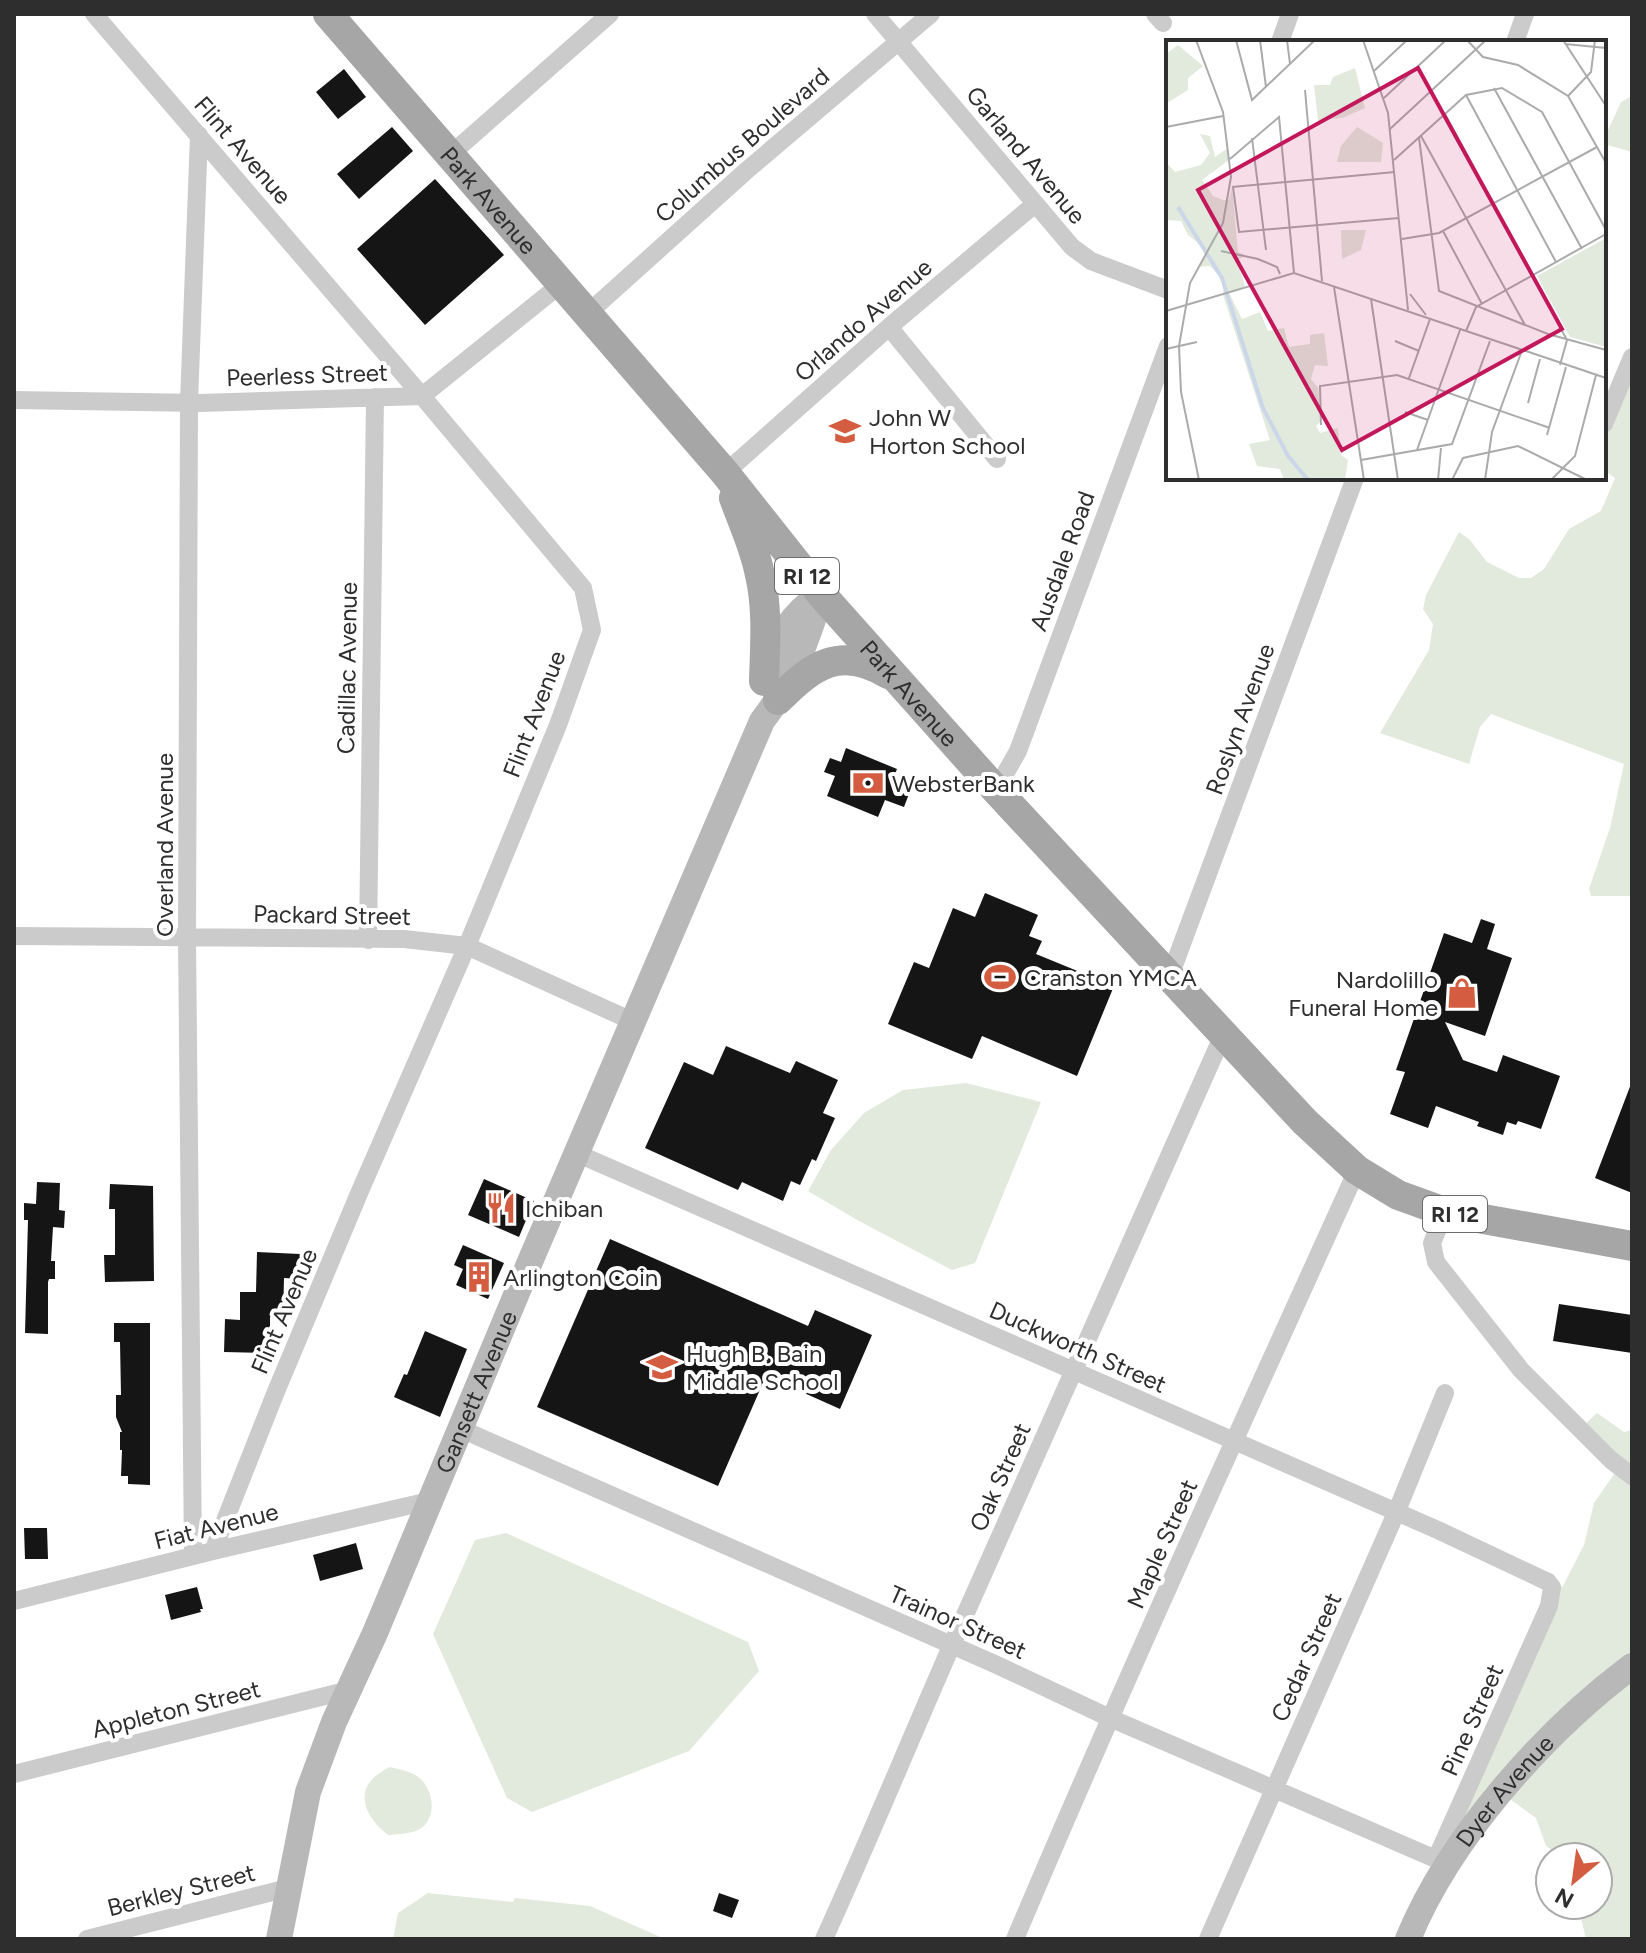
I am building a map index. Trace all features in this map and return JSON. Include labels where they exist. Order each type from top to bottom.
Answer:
[{"type":"main road","name":"Park Avenue","points":[[328,14],[725,473],[821,594],[996,790],[1305,1122],[1357,1170],[1398,1195],[1445,1212],[1632,1246]]},
{"type":"main road","points":[[725,473],[761,578],[768,701]]},
{"type":"main road","name":"Gansett Avenue","points":[[279,1939],[308,1792],[334,1722],[375,1633],[768,701],[807,640],[821,594]]},
{"type":"main road","points":[[768,701],[816,666],[830,663],[851,660],[872,664],[899,681]]},
{"type":"main road","name":"Dyer Avenue","points":[[1408,1939],[1442,1862],[1548,1740],[1632,1666]]},
{"type":"street","name":"Flint Avenue","points":[[94,14],[583,588],[592,630],[558,725],[275,1394],[213,1551]]},
{"type":"street","points":[[450,155],[610,14]]},
{"type":"street","name":"Garland Avenue","points":[[875,14],[1072,247],[1091,261],[1166,289]]},
{"type":"street","name":"Columbus Boulevard","points":[[587,314],[746,171],[931,14]]},
{"type":"street","points":[[1281,40],[1290,14]]},
{"type":"street","points":[[1516,40],[1525,14]]},
{"type":"street","name":"Overland Avenue","points":[[193,1556],[187,937],[189,402],[199,135]]},
{"type":"street","name":"Orlando Avenue","points":[[725,473],[889,327],[1035,204]]},
{"type":"street","name":"Peerless Street","points":[[14,400],[189,402],[422,396],[561,284]]},
{"type":"street","points":[[889,327],[997,459]]},
{"type":"street","name":"Ausdale Road","points":[[996,790],[1018,751],[1166,351]]},
{"type":"street","points":[[1606,419],[1632,357]]},
{"type":"street","name":"Cadillac Avenue","points":[[368,940],[375,397]]},
{"type":"street","name":"Roslyn Avenue","points":[[1170,976],[1354,480]]},
{"type":"street","name":"Packard Street","points":[[14,936],[404,939],[467,946],[632,1021]]},
{"type":"street","name":"Oak Street","points":[[824,1939],[1223,1035]]},
{"type":"street","name":"Duckworth Street","points":[[576,1153],[1396,1513],[1548,1582],[1552,1594]]},
{"type":"street","name":"Maple Street","points":[[1015,1939],[1086,1769],[1357,1170]]},
{"type":"street","points":[[1445,1212],[1432,1243],[1436,1262],[1521,1370],[1611,1460],[1632,1476]]},
{"type":"street","name":"Cedar Street","points":[[1208,1939],[1396,1513],[1445,1393]]},
{"type":"street","name":"Trainor Street","points":[[461,1429],[1442,1862]]},
{"type":"street","name":"Fiat Avenue","points":[[14,1601],[429,1501]]},
{"type":"street","name":"Pine Street","points":[[1442,1862],[1552,1594]]},
{"type":"street","name":"Appleton Street","points":[[14,1774],[349,1690]]},
{"type":"street","name":"Berkley Street","points":[[87,1939],[288,1888]]},
{"type":"shaded area","points":[[1632,96],[1632,152],[1606,145],[1606,135],[1621,102]]},
{"type":"shaded area","points":[[1632,355],[1632,896],[1591,896],[1589,889],[1610,828],[1624,764],[1491,714],[1480,727],[1469,764],[1380,733],[1429,650],[1433,624],[1423,609],[1426,595],[1459,532],[1470,540],[1487,562],[1519,578],[1531,578],[1544,569],[1569,529],[1601,511],[1615,478],[1606,471],[1606,416]]},
{"type":"shaded area","points":[[966,1083],[1041,1102],[975,1263],[952,1270],[808,1191],[831,1150],[864,1113],[903,1090]]},
{"type":"shaded area","points":[[1597,1413],[1624,1432],[1632,1430],[1632,1939],[1586,1939],[1582,1921],[1614,1921],[1614,1841],[1544,1841],[1536,1818],[1503,1794],[1437,1853],[1551,1591],[1563,1586],[1584,1545],[1594,1503],[1617,1470],[1584,1425]]},
{"type":"shaded area","points":[[506,1533],[748,1642],[759,1671],[689,1751],[532,1812],[507,1798],[433,1634],[475,1540]]},
{"type":"shaded area","points":[[390,1767],[415,1775],[430,1793],[430,1817],[420,1829],[388,1835],[371,1817],[365,1799],[366,1790],[378,1774]]},
{"type":"shaded area","points":[[428,1893],[590,1906],[665,1939],[393,1939],[398,1913]]},
{"type":"building","points":[[344,69],[366,97],[338,119],[316,92]]},
{"type":"building","points":[[392,127],[413,151],[359,199],[337,174]]},
{"type":"building","points":[[435,179],[504,255],[425,325],[357,249]]},
{"type":"building","name":"WebsterBank","points":[[846,748],[897,769],[893,779],[912,786],[904,807],[885,800],[878,817],[827,796],[835,776],[824,772],[830,758],[841,762]]},
{"type":"building","name":"Cranston YMCA","points":[[985,893],[1038,915],[1029,936],[1042,941],[1036,954],[1114,986],[1077,1076],[982,1036],[972,1059],[888,1024],[914,962],[929,968],[953,908],[975,917]]},
{"type":"building","points":[[1481,919],[1495,924],[1487,949],[1512,958],[1485,1036],[1445,1022],[1463,1060],[1497,1072],[1503,1055],[1560,1076],[1541,1129],[1518,1121],[1516,1125],[1507,1122],[1503,1135],[1436,1106],[1428,1128],[1390,1114],[1405,1072],[1396,1070],[1444,933],[1472,943]]},
{"type":"building","points":[[726,1046],[790,1073],[796,1061],[838,1080],[823,1113],[835,1118],[816,1161],[812,1159],[800,1185],[791,1181],[783,1201],[742,1182],[738,1190],[645,1148],[684,1062],[713,1075]]},
{"type":"building","points":[[1632,1085],[1632,1193],[1595,1178]]},
{"type":"building","name":"Ichiban","points":[[484,1179],[534,1201],[519,1237],[468,1215]]},
{"type":"building","points":[[37,1182],[60,1183],[59,1210],[65,1211],[64,1228],[53,1227],[51,1261],[55,1261],[55,1279],[48,1282],[48,1334],[25,1333],[28,1220],[24,1220],[24,1203],[36,1204]]},
{"type":"building","points":[[110,1184],[153,1186],[154,1281],[105,1282],[104,1255],[115,1255],[115,1209],[109,1209]]},
{"type":"building","name":"Hugh B. Bain Middle School","points":[[610,1239],[808,1326],[815,1310],[872,1335],[840,1409],[766,1376],[718,1486],[537,1407]]},
{"type":"building","name":"Arlington Coin","points":[[463,1245],[504,1263],[488,1299],[456,1285],[463,1269],[454,1265]]},
{"type":"building","points":[[257,1252],[300,1254],[299,1279],[284,1278],[283,1318],[270,1317],[270,1353],[224,1352],[225,1319],[240,1320],[240,1292],[256,1292]]},
{"type":"building","points":[[1559,1304],[1632,1315],[1632,1353],[1553,1341]]},
{"type":"building","points":[[114,1323],[150,1323],[150,1485],[128,1484],[128,1476],[121,1476],[122,1432],[116,1417],[116,1395],[121,1395],[120,1342],[114,1342]]},
{"type":"building","points":[[425,1331],[467,1349],[440,1417],[394,1397],[404,1374],[407,1375]]},
{"type":"building","points":[[24,1528],[47,1528],[48,1559],[25,1559]]},
{"type":"building","points":[[356,1543],[363,1569],[320,1581],[313,1555]]},
{"type":"building","points":[[197,1587],[203,1609],[200,1609],[201,1612],[171,1620],[165,1595]]},
{"type":"building","points":[[719,1893],[739,1900],[732,1918],[713,1911]]},
{"type":"place","name":"John W Horton School","points":[[845,431]]},
{"type":"place","name":"WebsterBank","points":[[868,783]]},
{"type":"place","name":"Cranston YMCA","points":[[1000,977]]},
{"type":"place","name":"Nardolillo Funeral Home","points":[[1462,993]]},
{"type":"place","name":"Ichiban","points":[[501,1208]]},
{"type":"place","name":"Arlington Coin","points":[[479,1277]]},
{"type":"place","name":"Hugh B. Bain Middle School","points":[[662,1367]]}]
